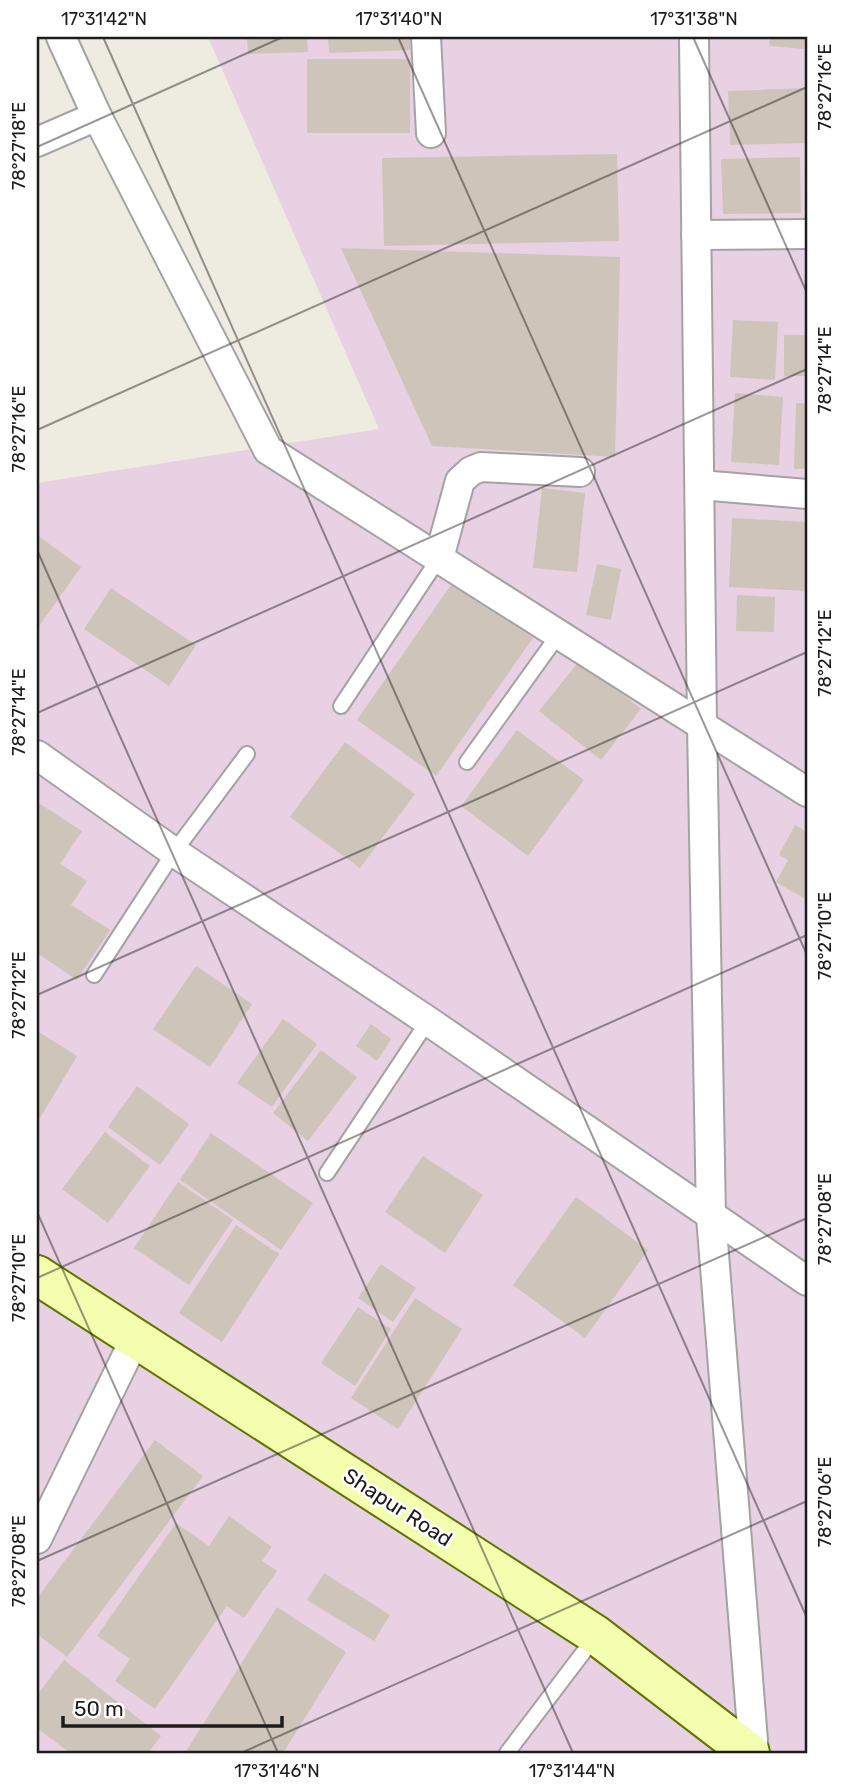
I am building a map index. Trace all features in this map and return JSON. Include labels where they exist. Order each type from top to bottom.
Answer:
[{"type":"street","points":[[61,37],[97,116],[268,450],[807,792]]},
{"type":"street","points":[[426,37],[431,134]]},
{"type":"street","points":[[694,37],[711,1216],[752,1753]]},
{"type":"street","points":[[37,142],[97,116]]},
{"type":"street","points":[[696,235],[807,234]]},
{"type":"street","points":[[439,558],[460,481],[471,471],[481,467],[580,472]]},
{"type":"street","points":[[700,485],[807,494]]},
{"type":"street","points":[[37,755],[174,852],[428,1021],[807,1281]]},
{"type":"street","name":"Shapur Road","points":[[37,1275],[596,1635],[752,1753]]},
{"type":"street","points":[[37,1539],[136,1337]]},
{"type":"lane","points":[[341,706],[439,558]]},
{"type":"lane","points":[[467,762],[559,634]]},
{"type":"lane","points":[[94,975],[174,852],[247,754]]},
{"type":"lane","points":[[327,1173],[428,1021]]},
{"type":"lane","points":[[508,1753],[596,1635]]},
{"type":"shaded area","points":[[208,37],[807,37],[807,1753],[37,1753],[37,483],[379,429]]},
{"type":"building","points":[[247,37],[307,37],[308,52],[248,54]]},
{"type":"building","points":[[328,37],[410,37],[410,50],[329,53]]},
{"type":"building","points":[[770,37],[805,37],[804,49],[769,46]]},
{"type":"building","points":[[307,59],[410,59],[410,133],[307,133]]},
{"type":"building","points":[[807,88],[807,143],[730,145],[728,91]]},
{"type":"building","points":[[617,154],[619,241],[384,246],[382,158]]},
{"type":"building","points":[[800,157],[801,213],[723,214],[721,159]]},
{"type":"building","points":[[341,248],[620,257],[615,457],[432,446]]},
{"type":"building","points":[[733,320],[778,322],[775,380],[730,377]]},
{"type":"building","points":[[784,335],[807,335],[807,376],[784,376]]},
{"type":"building","points":[[735,393],[783,397],[779,465],[731,462]]},
{"type":"building","points":[[796,403],[807,403],[807,469],[794,469]]},
{"type":"building","points":[[542,488],[585,493],[577,572],[533,568]]},
{"type":"building","points":[[732,518],[807,522],[807,591],[729,587]]},
{"type":"building","points":[[37,535],[81,567],[37,629]]},
{"type":"building","points":[[597,564],[621,569],[611,620],[586,615]]},
{"type":"building","points":[[453,582],[533,638],[436,776],[357,720]]},
{"type":"building","points":[[111,588],[196,645],[169,686],[84,629]]},
{"type":"building","points":[[737,595],[775,597],[774,632],[736,631]]},
{"type":"building","points":[[580,660],[641,709],[601,760],[539,711]]},
{"type":"building","points":[[517,730],[584,780],[528,856],[461,806]]},
{"type":"building","points":[[345,742],[415,794],[360,868],[290,817]]},
{"type":"building","points":[[37,802],[82,831],[60,864],[87,881],[71,905],[110,930],[77,980],[37,953]]},
{"type":"building","points":[[795,825],[807,832],[807,900],[776,882],[788,860],[779,855]]},
{"type":"building","points":[[196,966],[252,1004],[210,1067],[153,1029]]},
{"type":"building","points":[[283,1019],[317,1044],[272,1107],[237,1083]]},
{"type":"building","points":[[371,1024],[391,1039],[377,1061],[356,1046]]},
{"type":"building","points":[[37,1031],[77,1056],[37,1123]]},
{"type":"building","points":[[321,1050],[357,1077],[308,1141],[273,1113]]},
{"type":"building","points":[[137,1086],[189,1124],[160,1165],[108,1127]]},
{"type":"building","points":[[105,1132],[150,1166],[108,1223],[62,1189]]},
{"type":"building","points":[[211,1133],[313,1203],[281,1250],[180,1180]]},
{"type":"building","points":[[423,1156],[483,1195],[445,1253],[385,1212]]},
{"type":"building","points":[[178,1182],[233,1220],[189,1285],[134,1248]]},
{"type":"building","points":[[576,1197],[648,1250],[585,1338],[513,1285]]},
{"type":"building","points":[[236,1225],[279,1254],[222,1342],[179,1313]]},
{"type":"building","points":[[381,1264],[416,1288],[393,1322],[358,1298]]},
{"type":"building","points":[[415,1298],[462,1329],[398,1429],[351,1398]]},
{"type":"building","points":[[358,1307],[391,1329],[355,1386],[321,1363]]},
{"type":"building","points":[[155,1440],[203,1476],[67,1657],[37,1634],[37,1598]]},
{"type":"building","points":[[229,1516],[272,1547],[262,1561],[277,1571],[244,1618],[227,1606],[155,1709],[115,1681],[130,1659],[97,1636],[176,1523],[209,1546]]},
{"type":"building","points":[[324,1573],[390,1615],[374,1641],[307,1600]]},
{"type":"building","points":[[277,1607],[346,1652],[283,1753],[185,1753]]},
{"type":"building","points":[[64,1660],[161,1736],[148,1753],[70,1753],[37,1728],[37,1695]]}]
